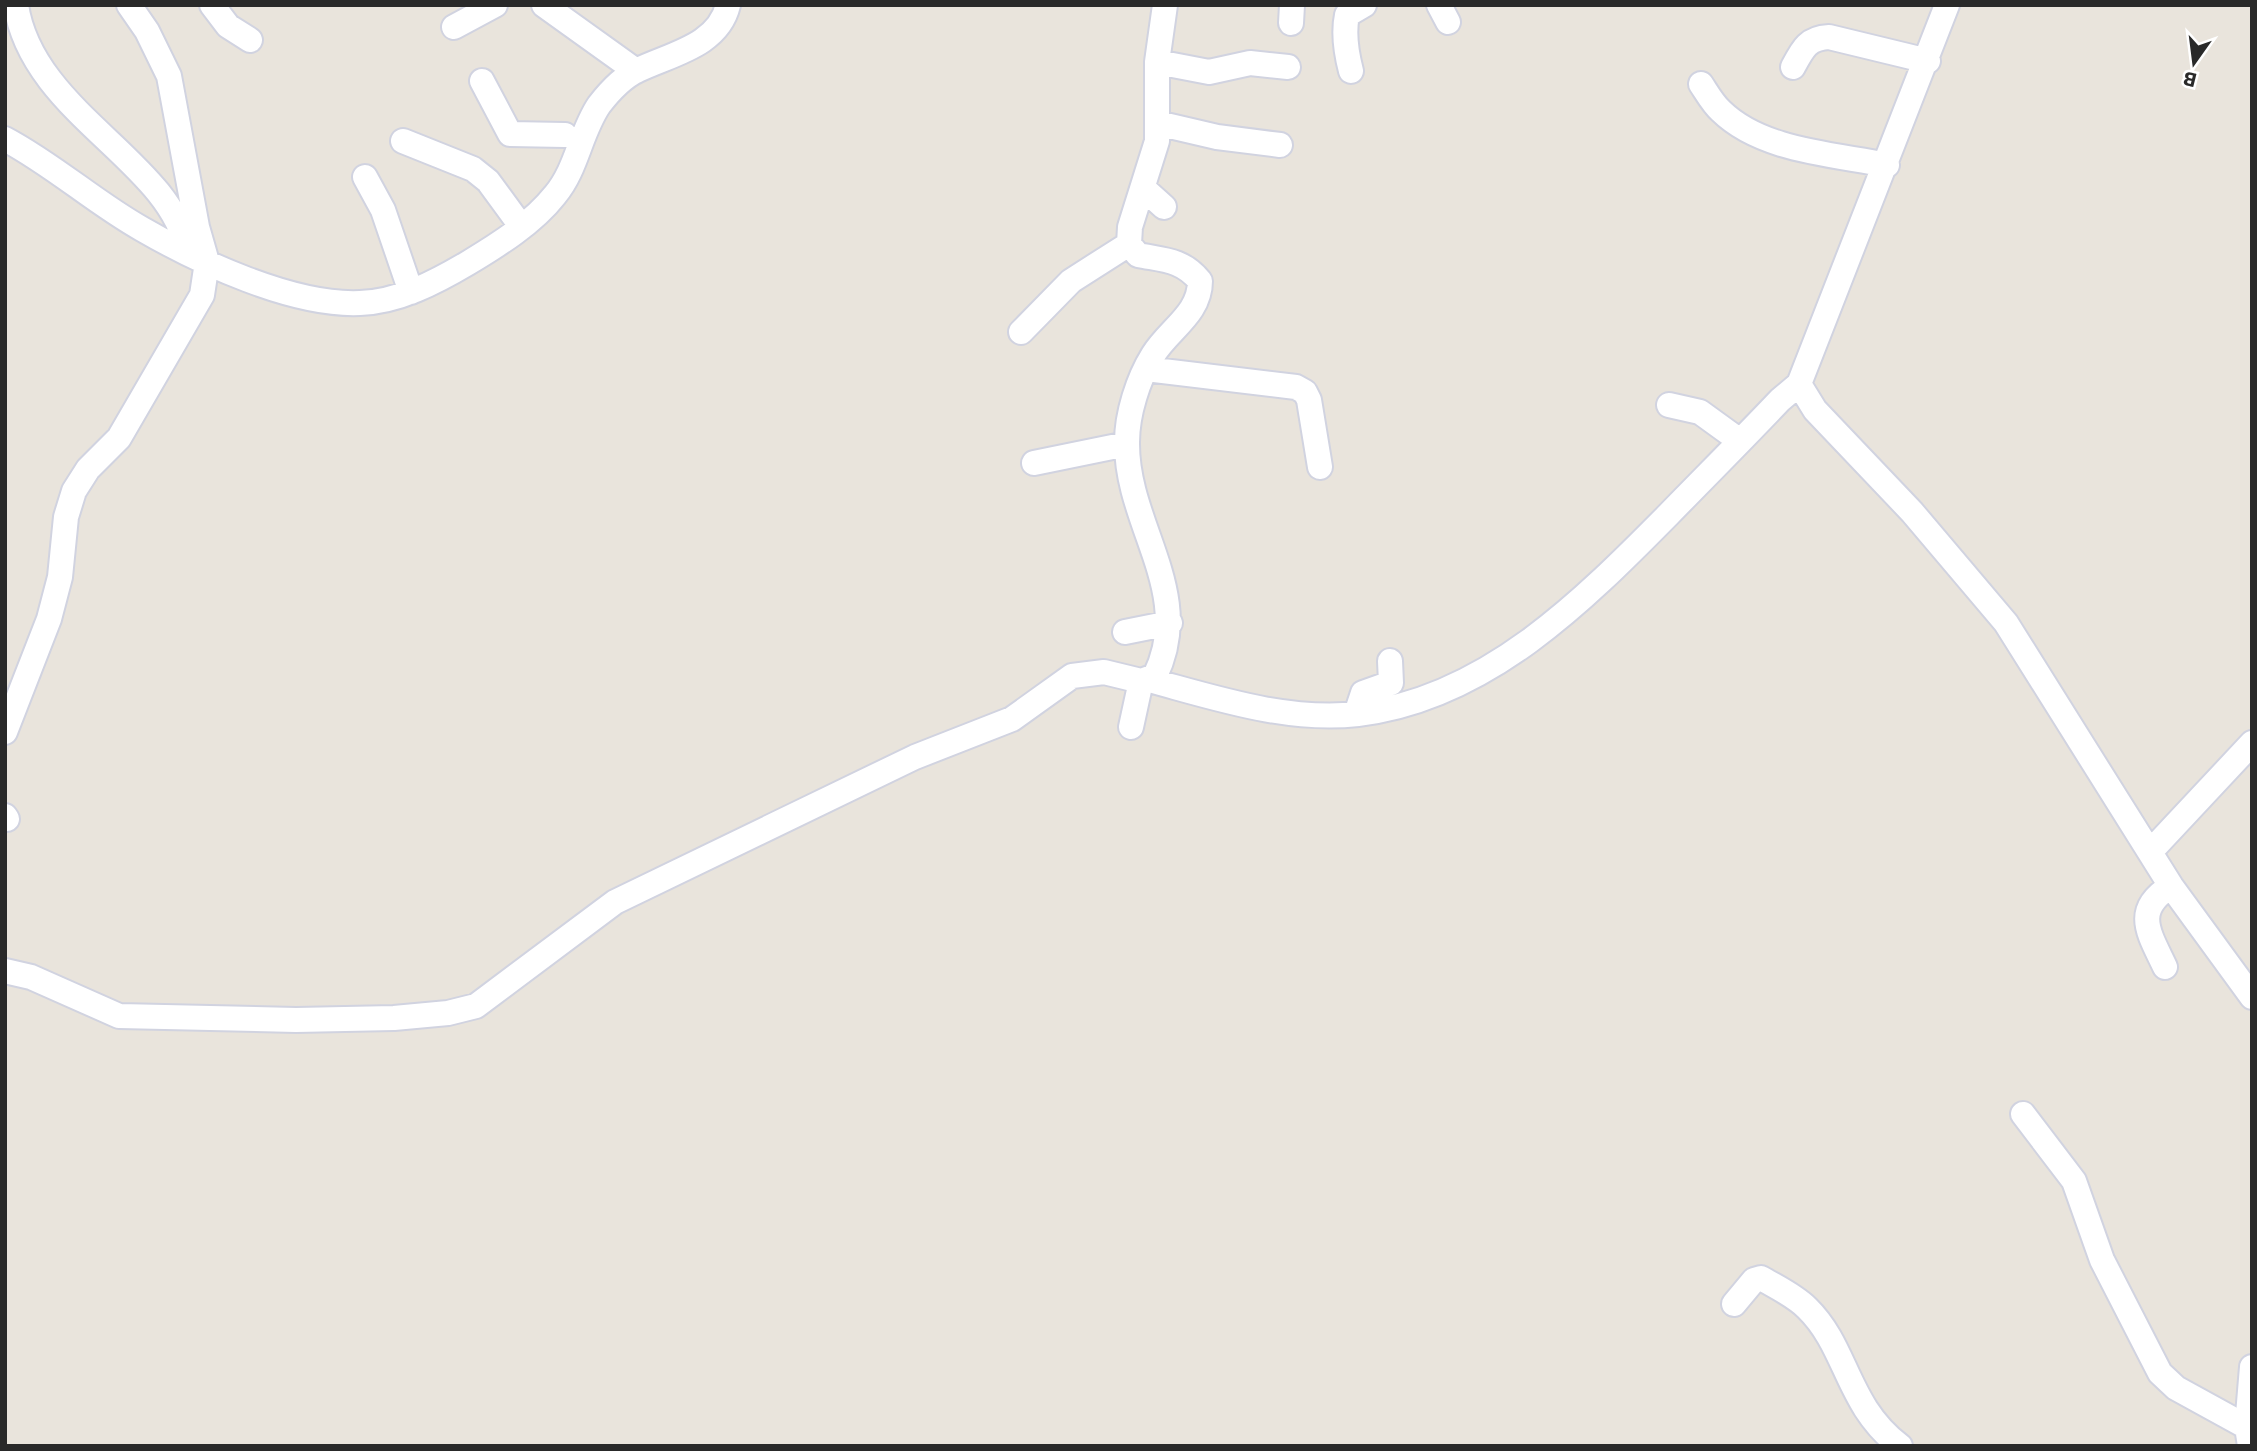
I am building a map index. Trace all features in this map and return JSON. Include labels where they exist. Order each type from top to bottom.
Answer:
[{"type":"street","points":[[16,5],[19,24],[54,87],[148,182],[197,256]]},
{"type":"street","points":[[5,732],[49,619],[60,578],[66,517],[74,491],[88,469],[119,438],[202,295],[197,256],[197,227],[169,76],[147,32],[129,5]]},
{"type":"street","points":[[212,5],[228,26],[250,40]]},
{"type":"street","points":[[454,27],[495,5]]},
{"type":"street","points":[[544,5],[636,71]]},
{"type":"street","points":[[5,139],[55,168],[143,230],[251,282],[337,302],[360,303],[411,292],[451,274],[521,226],[563,186],[575,136],[601,103],[636,71],[711,36],[728,5]]},
{"type":"street","points":[[1131,727],[1145,681],[1160,664],[1170,623],[1163,583],[1135,493],[1126,444],[1137,391],[1146,369],[1153,355],[1196,305],[1200,281],[1180,263],[1158,256],[1138,255],[1129,244],[1130,227],[1157,141],[1154,104],[1166,5]]},
{"type":"street","points":[[1351,71],[1345,49],[1345,23],[1347,15],[1364,5]]},
{"type":"street","points":[[5,971],[31,977],[119,1016],[296,1020],[394,1018],[457,1011],[476,1006],[615,902],[915,757],[1012,719],[1072,676],[1104,672],[1250,706],[1301,713],[1356,714],[1391,708],[1430,695],[1520,649],[1601,583],[1799,384],[1928,61],[1947,5]]},
{"type":"street","points":[[1793,67],[1803,47],[1813,38],[1829,37],[1928,61]]},
{"type":"street","points":[[1157,62],[1209,72],[1250,63],[1288,67]]},
{"type":"street","points":[[482,81],[510,134],[575,136]]},
{"type":"street","points":[[1701,85],[1719,110],[1735,123],[1759,135],[1793,146],[1887,165]]},
{"type":"street","points":[[1157,123],[1217,137],[1280,145]]},
{"type":"street","points":[[402,141],[473,169],[488,181],[521,226]]},
{"type":"street","points":[[365,177],[383,210],[411,292]]},
{"type":"street","points":[[1144,188],[1164,207]]},
{"type":"street","points":[[1021,332],[1070,281],[1129,244]]},
{"type":"street","points":[[1146,369],[1296,387],[1305,392],[1309,401],[1320,467]]},
{"type":"street","points":[[1799,384],[1815,410],[1912,512],[2007,623],[2171,886],[2252,997]]},
{"type":"street","points":[[1669,405],[1700,412],[1740,441]]},
{"type":"street","points":[[1034,463],[1126,444]]},
{"type":"street","points":[[1125,632],[1170,623]]},
{"type":"street","points":[[1356,714],[1363,693],[1391,683],[1390,661]]},
{"type":"street","points":[[2150,852],[2252,743]]},
{"type":"street","points":[[2165,967],[2148,931],[2147,918],[2150,903],[2171,886]]},
{"type":"street","points":[[2023,1114],[2074,1181],[2102,1260],[2160,1373],[2176,1388],[2248,1436]]},
{"type":"street","points":[[1734,1304],[1751,1283],[1761,1278],[1805,1306],[1830,1339],[1862,1406],[1884,1433],[1900,1446]]},
{"type":"street","points":[[2248,1436],[2252,1367]]}]
